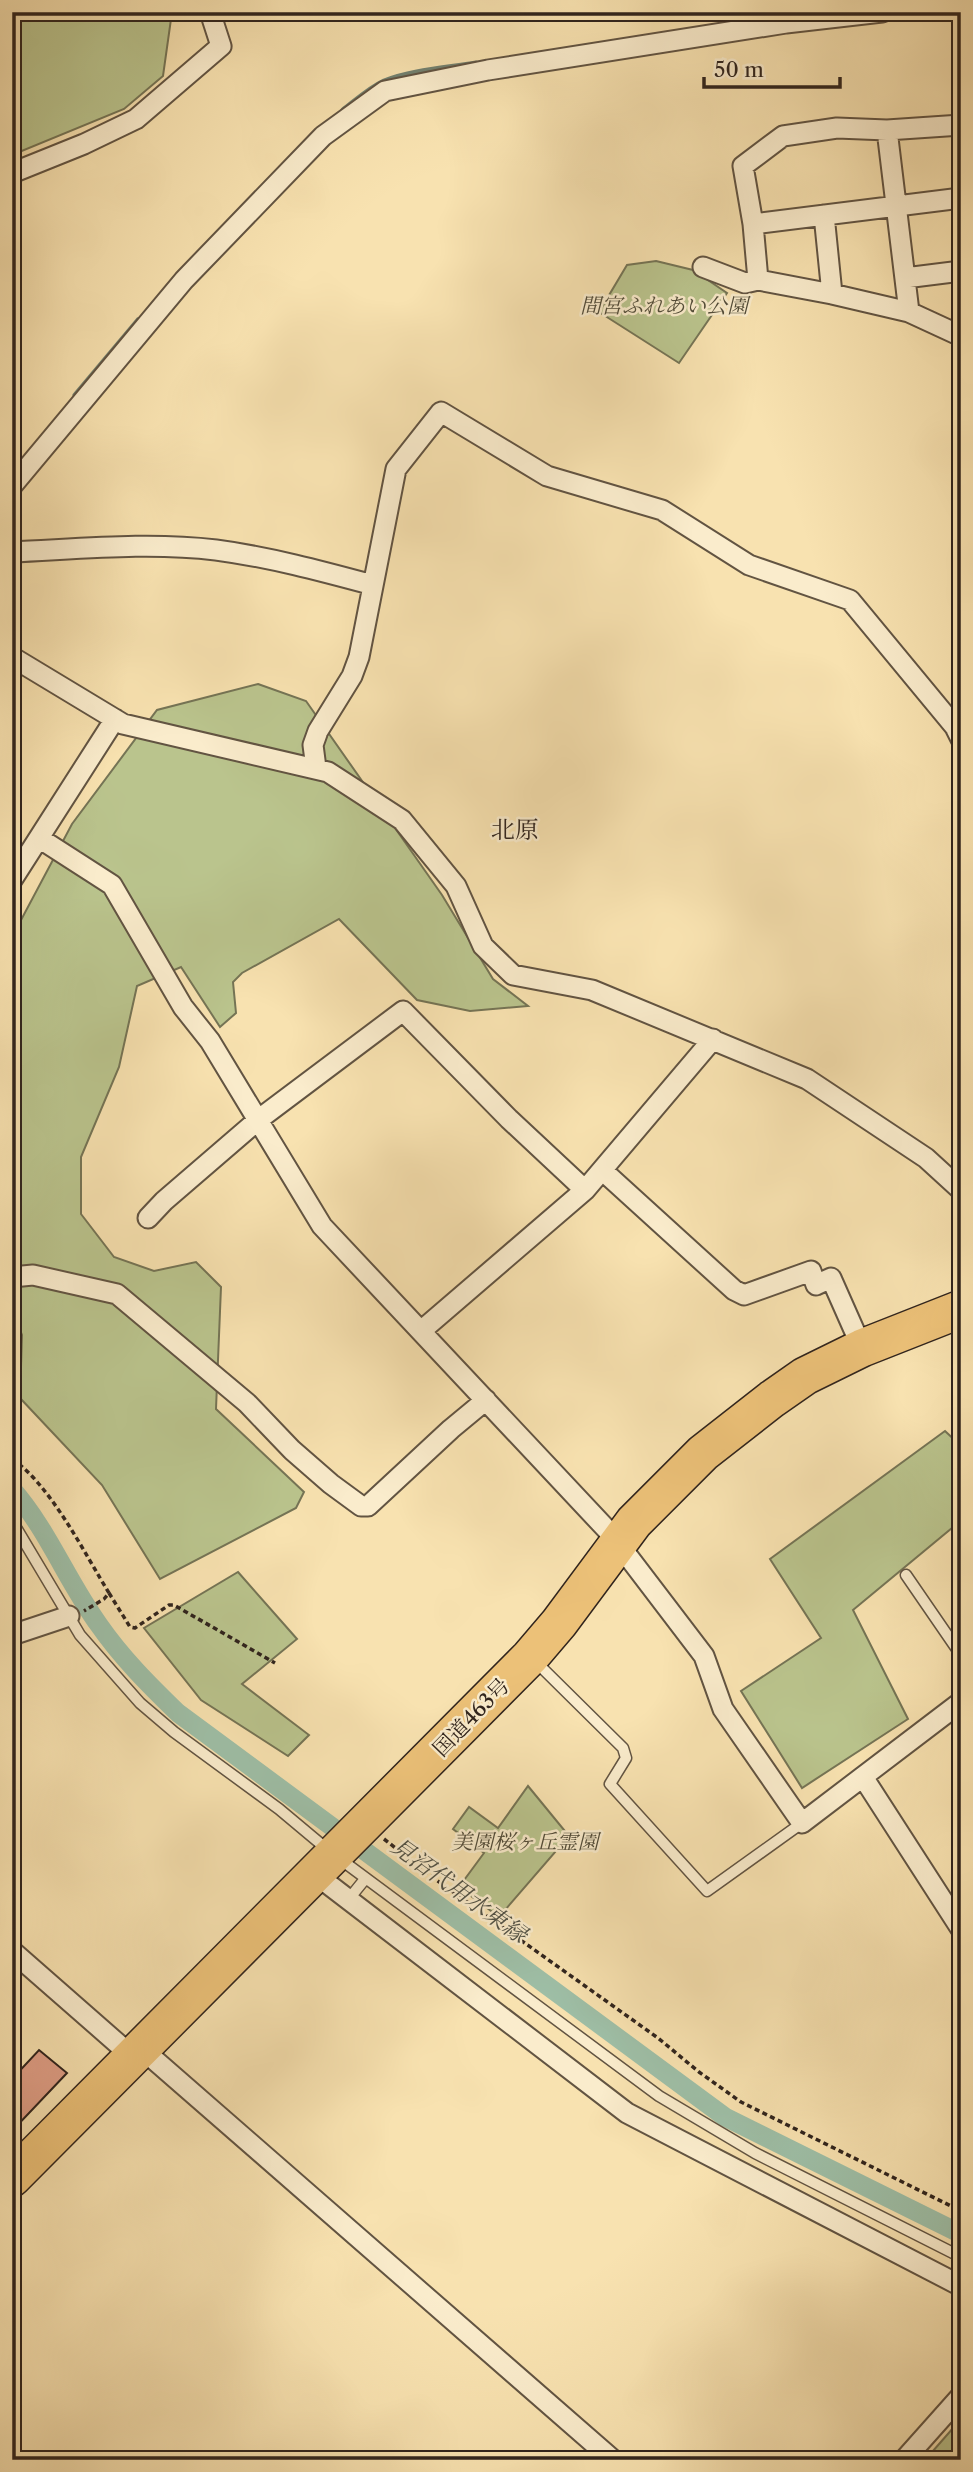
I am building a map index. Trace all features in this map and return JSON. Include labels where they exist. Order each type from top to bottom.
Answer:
[{"type":"highway","name":"国道463号","points":[[12,2178],[346,1848],[530,1657],[559,1623],[618,1542],[672,1482],[703,1453],[805,1376],[862,1348],[961,1309]]},
{"type":"street","points":[[12,173],[84,144],[136,119],[221,46],[210,12]]},
{"type":"street","points":[[12,486],[184,280],[323,136],[385,92],[515,66],[786,23],[882,12]]},
{"type":"street","points":[[758,280],[743,166],[783,136],[837,128],[887,130],[961,125]]},
{"type":"street","points":[[887,130],[909,312]]},
{"type":"street","points":[[752,224],[961,198]]},
{"type":"street","points":[[824,215],[832,294]]},
{"type":"street","points":[[703,267],[745,283],[758,280],[909,312],[961,336]]},
{"type":"street","points":[[905,278],[961,271]]},
{"type":"street","points":[[316,768],[313,745],[318,731],[352,676],[359,657],[396,469],[441,412],[547,476],[662,510],[749,565],[850,600],[955,727],[961,739]]},
{"type":"street","points":[[12,552],[141,546],[214,550],[285,561],[373,585]]},
{"type":"street","points":[[12,657],[115,719],[136,727],[328,772],[402,820],[456,886],[483,946],[513,975],[592,990],[807,1079],[926,1158],[961,1190]]},
{"type":"street","points":[[12,880],[115,719]]},
{"type":"street","points":[[39,838],[112,885],[183,1007],[210,1041],[322,1226],[618,1542],[704,1656],[723,1709],[802,1823],[961,1702]]},
{"type":"street","points":[[148,1218],[258,1120],[403,1011],[509,1119],[586,1190]]},
{"type":"street","points":[[421,1331],[586,1190],[713,1040]]},
{"type":"street","points":[[603,1170],[734,1290],[744,1295],[811,1271],[816,1285],[831,1278],[862,1348]]},
{"type":"street","points":[[12,1277],[33,1275],[117,1294],[247,1403],[292,1450],[331,1484],[361,1506],[368,1506],[486,1400]]},
{"type":"street","points":[[12,1635],[73,1616]]},
{"type":"street","points":[[863,1777],[961,1929]]},
{"type":"street","points":[[346,1848],[348,1900],[627,2113],[961,2286]]},
{"type":"street","points":[[12,1951],[137,2053],[613,2460]]},
{"type":"street","points":[[904,2460],[961,2396]]},
{"type":"lane","points":[[12,1521],[73,1616],[80,1634],[140,1703],[174,1732],[279,1809],[346,1848],[365,1880],[659,2096],[755,2153],[961,2257]]},
{"type":"lane","points":[[906,1575],[961,1655]]},
{"type":"lane","points":[[530,1657],[624,1748],[626,1758],[610,1784],[707,1891],[802,1823]]},
{"type":"lane","points":[[348,1900],[365,1880]]},
{"type":"path","points":[[12,1459],[32,1476],[55,1506],[130,1627],[135,1628],[169,1605],[174,1605],[275,1663]]},
{"type":"path","points":[[73,1616],[109,1593]]},
{"type":"path","points":[[346,1848],[435,1879],[658,2038],[741,2102],[961,2211]]},
{"type":"green space","points":[[12,12],[172,12],[163,76],[124,109],[12,155]]},
{"type":"green space","name":"間宮ふれあい公園","points":[[656,261],[693,270],[727,293],[679,363],[599,312],[627,265]]},
{"type":"green space","points":[[258,684],[306,701],[442,895],[493,979],[528,1006],[470,1011],[417,1000],[339,919],[242,973],[233,982],[236,1013],[220,1027],[181,967],[137,986],[119,1067],[81,1157],[81,1214],[114,1257],[154,1271],[196,1262],[221,1287],[216,1409],[304,1492],[296,1508],[160,1579],[102,1485],[20,1398],[22,1335],[12,1310],[12,937],[72,824],[157,710]]},
{"type":"green space","points":[[945,1431],[961,1446],[961,1533],[952,1528],[853,1610],[908,1719],[802,1788],[741,1691],[821,1638],[770,1559]]},
{"type":"green space","points":[[238,1572],[297,1639],[242,1684],[309,1735],[288,1756],[201,1700],[144,1628]]},
{"type":"green space","name":"美園桜ヶ丘霊園","points":[[528,1786],[569,1836],[499,1917],[459,1887],[484,1853],[453,1829],[469,1807],[498,1828]]},
{"type":"green space","points":[[961,2419],[961,2460],[925,2460]]},
{"type":"building","points":[[39,2050],[67,2073],[12,2131],[12,2079]]},
{"type":"waterway","points":[[343,110],[368,91],[395,77],[476,63]]},
{"type":"waterway","points":[[75,395],[138,320]]},
{"type":"waterway","name":"見沼代用水東縁","points":[[12,1489],[36,1521],[108,1637],[136,1671],[178,1713],[725,2117],[961,2234]]},
{"type":"district","name":"北原","points":[[515,829]]}]
